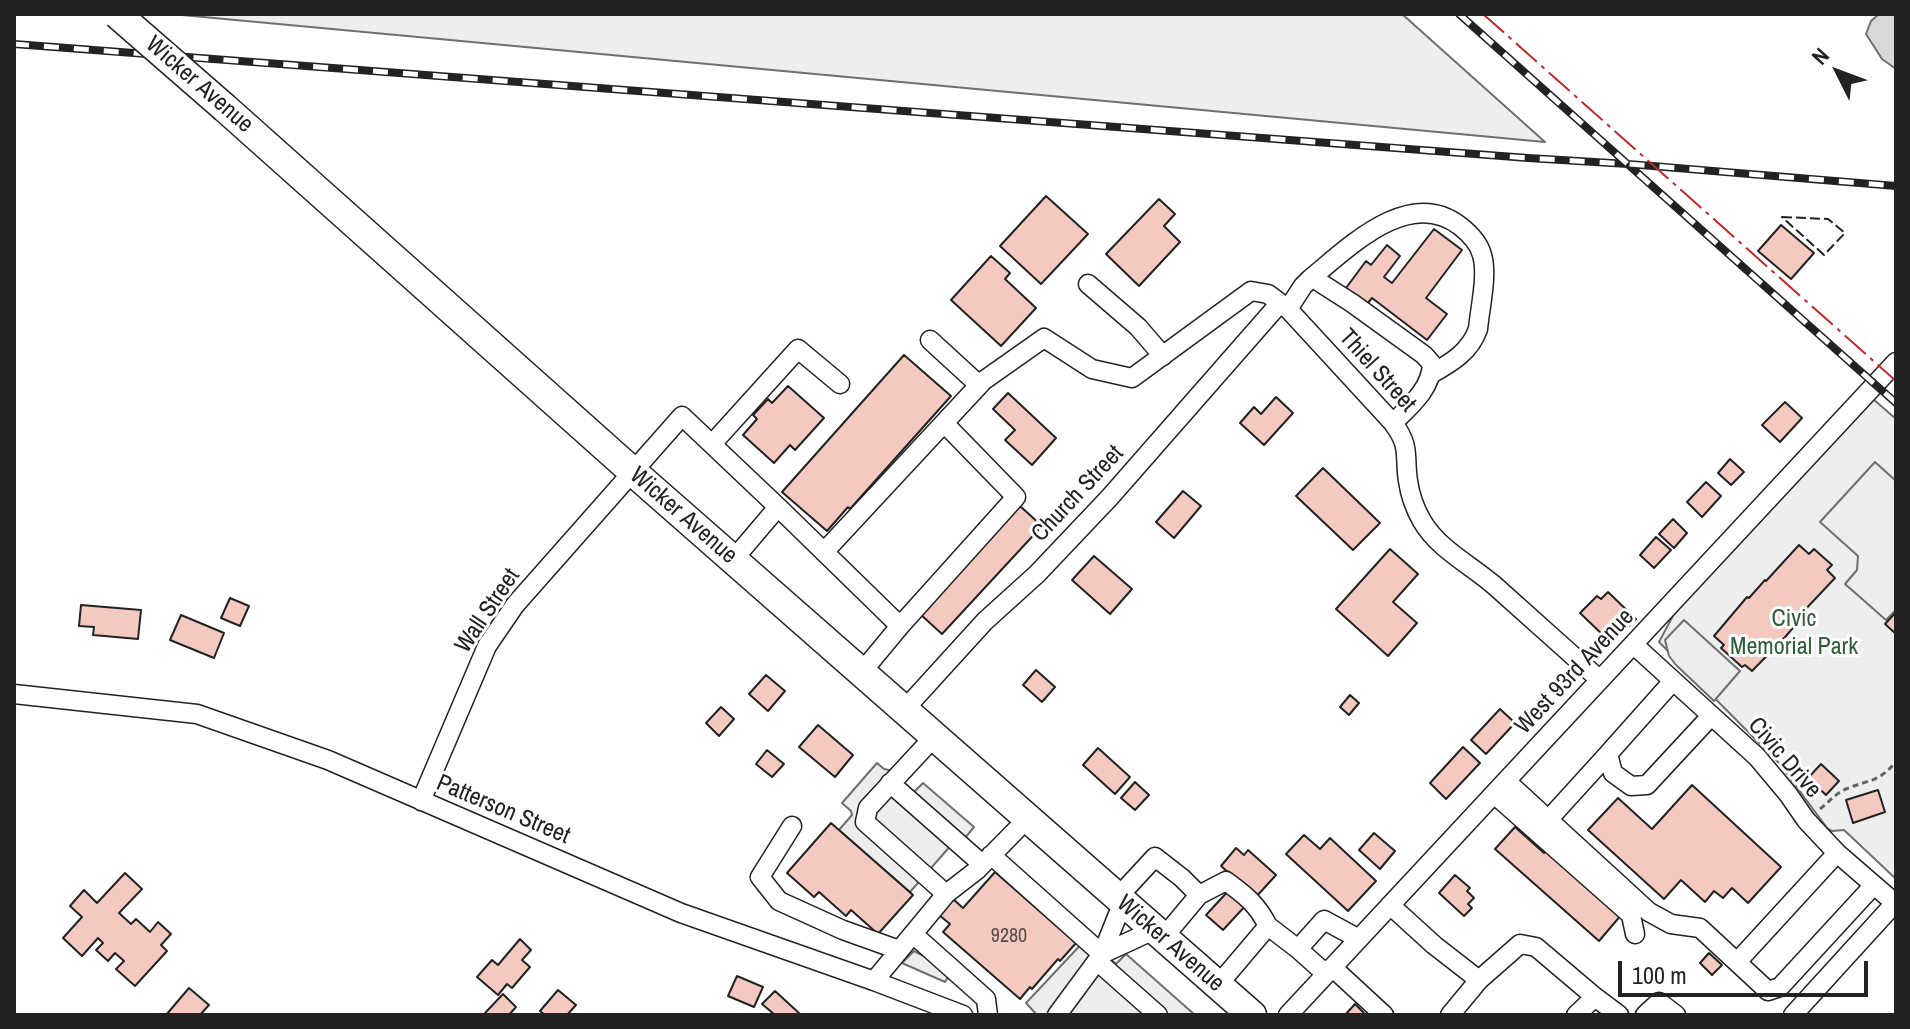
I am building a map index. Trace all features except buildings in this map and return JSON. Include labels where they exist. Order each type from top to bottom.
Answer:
[{"type":"highway","name":"Wicker Avenue","points":[[117,14],[1252,1015]]},
{"type":"street","name":"Church Street","points":[[904,710],[985,621],[1037,574],[1110,497],[1303,286],[1315,281],[1354,243],[1390,220],[1407,214],[1431,212],[1453,220],[1470,234],[1482,253],[1484,271],[1475,337],[1457,360],[1431,374]]},
{"type":"street","points":[[1315,281],[1424,355],[1432,364],[1431,374],[1418,397],[1393,423]]},
{"type":"street","points":[[1088,284],[1138,327],[1163,356]]},
{"type":"street","points":[[824,552],[979,385],[1044,338],[1092,369],[1132,378],[1251,291],[1268,294],[1284,306]]},
{"type":"street","name":"Thiel Street","points":[[1284,306],[1403,437],[1414,505],[1435,539],[1492,584],[1600,680]]},
{"type":"street","points":[[930,340],[979,385]]},
{"type":"street","points":[[840,384],[798,349],[712,444],[900,626]]},
{"type":"street","name":"West 93rd Avenue","points":[[1288,1015],[1896,362]]},
{"type":"street","name":"Wall Street","points":[[421,801],[487,646],[515,605],[682,416],[712,444]]},
{"type":"street","points":[[861,673],[1016,497],[944,423]]},
{"type":"street","points":[[733,560],[778,507]]},
{"type":"street","name":"Civic Drive","points":[[1634,645],[1757,757],[1806,820],[1837,853],[1895,904]]},
{"type":"street","points":[[1548,820],[1673,681]]},
{"type":"street","name":"Patterson Street","points":[[14,694],[197,714],[328,760],[681,913],[963,1015]]},
{"type":"street","points":[[1608,754],[1613,773],[1631,786],[1647,785],[1711,716]]},
{"type":"street","points":[[934,737],[868,808],[865,822],[946,894]]},
{"type":"street","points":[[890,783],[987,860],[1099,958],[1158,1015]]},
{"type":"street","points":[[1500,787],[1548,820],[1649,912],[1671,924],[1700,928],[1768,991],[1780,987],[1873,886]]},
{"type":"street","points":[[1500,787],[1631,915],[1635,934]]},
{"type":"street","points":[[874,981],[946,894],[987,860],[1027,819]]},
{"type":"street","points":[[792,826],[760,877],[779,901],[843,930],[899,950]]},
{"type":"street","points":[[1737,962],[1837,853]]},
{"type":"street","points":[[1082,1015],[1061,1009],[1099,958],[1120,900],[1155,857],[1199,895]]},
{"type":"street","points":[[1099,958],[1159,934],[1199,895],[1226,881],[1248,897],[1260,910],[1268,926],[1384,1015]]},
{"type":"street","points":[[1793,1015],[1895,904]]},
{"type":"street","points":[[1390,905],[1479,980]]},
{"type":"street","points":[[1298,949],[1324,920],[1359,939]]},
{"type":"street","points":[[1218,985],[1268,926]]},
{"type":"street","points":[[913,934],[986,999],[988,1015]]},
{"type":"street","points":[[1450,1015],[1479,980],[1520,944],[1536,947],[1619,1015]]},
{"type":"street","points":[[1576,1015],[1595,997]]},
{"type":"street","points":[[1645,1015],[1659,1002],[1676,1015]]},
{"type":"path","points":[[1806,820],[1843,790],[1878,779],[1896,761]]},
{"type":"green space","points":[[171,14],[1402,14],[1545,142]]},
{"type":"green space","name":"Civic Memorial Park","points":[[1873,399],[1896,419],[1896,879],[1844,830],[1827,828],[1779,763],[1659,642],[1675,612]]},
{"type":"shaded area","points":[[1879,14],[1896,14],[1896,69],[1882,59],[1866,34],[1871,21]]},
{"type":"shaded area","points":[[1875,462],[1896,481],[1896,610],[1886,620],[1845,584],[1857,570],[1858,556],[1820,522]]},
{"type":"shaded area","points":[[1684,620],[1740,671],[1714,701],[1669,656],[1665,640]]},
{"type":"shaded area","points":[[877,763],[914,792],[923,783],[974,827],[965,838],[960,835],[910,892],[839,830],[852,815],[842,803]]},
{"type":"shaded area","points":[[1087,938],[1116,964],[1126,954],[1195,1015],[1037,1015],[1026,1003]]},
{"type":"shaded area","points":[[914,951],[952,971],[945,982],[902,963]]},
{"type":"railway","points":[[1459,14],[1896,403]]},
{"type":"railway","points":[[14,44],[1896,186]]},
{"type":"fence","points":[[1782,217],[1828,219],[1845,233],[1824,255],[1782,217]]},
{"type":"power","points":[[1483,14],[1896,381]]}]
